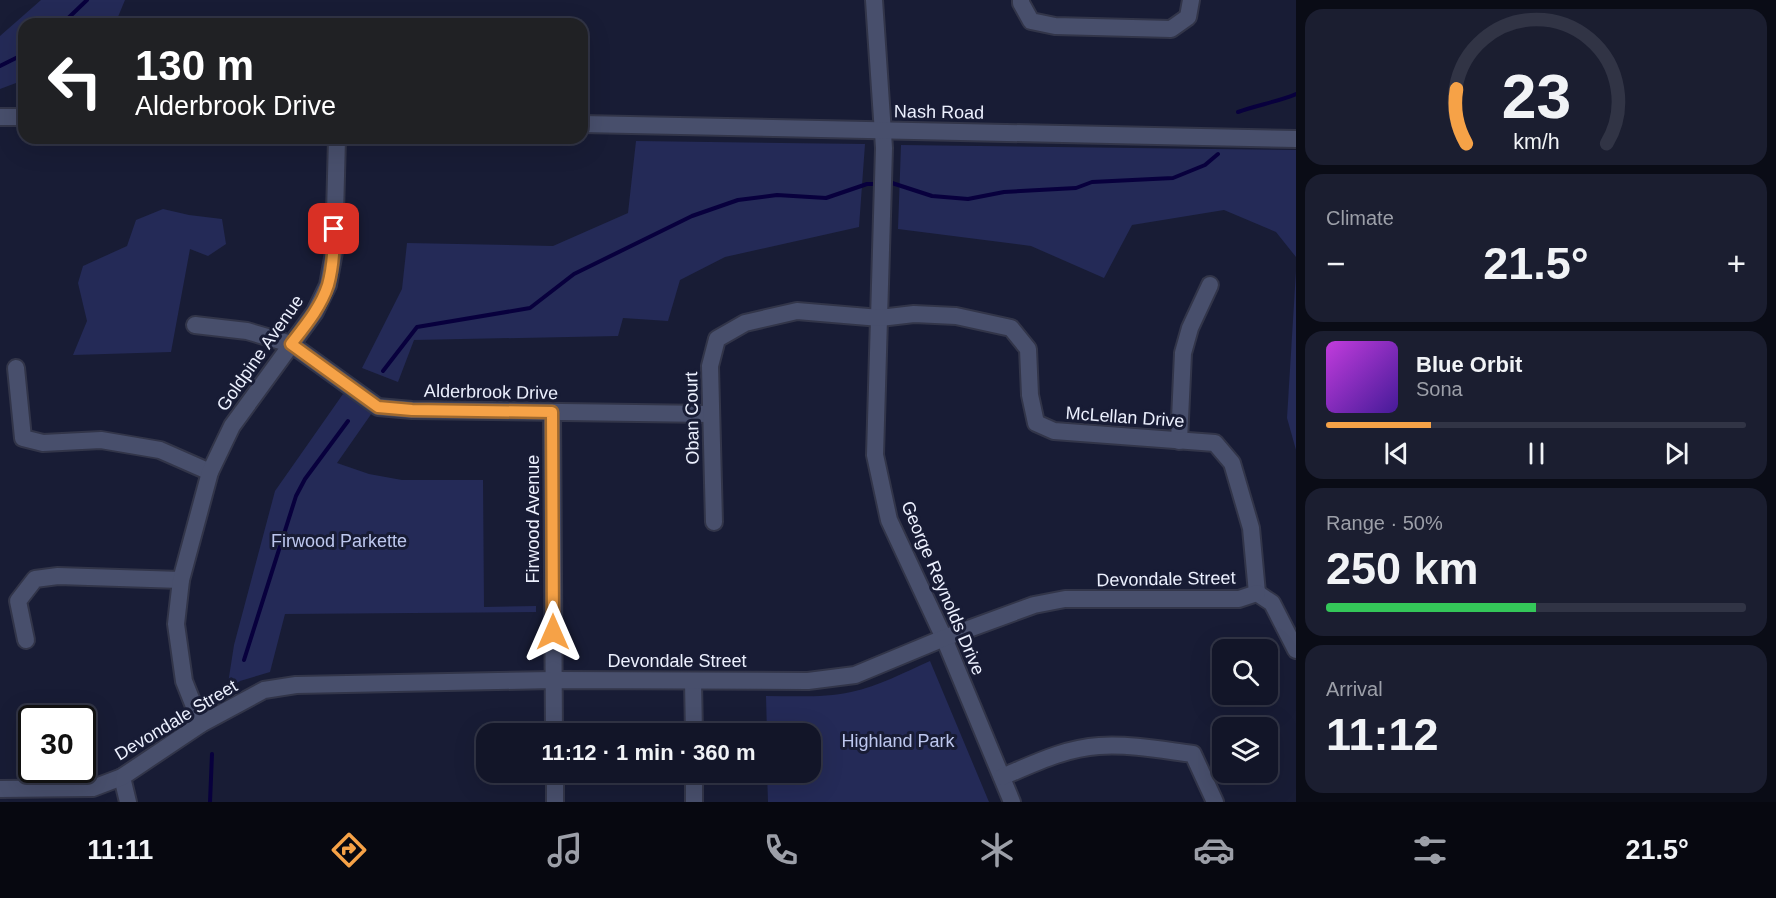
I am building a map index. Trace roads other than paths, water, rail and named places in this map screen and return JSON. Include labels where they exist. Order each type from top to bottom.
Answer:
[{"type":"street","name":"George Reynolds Drive","points":[[874,0],[883,130],[875,455],[889,520],[944,638],[1012,802]]},
{"type":"street","points":[[1021,0],[1031,21],[1055,26],[1171,29],[1188,17],[1191,0]]},
{"type":"street","points":[[0,117],[18,117]]},
{"type":"street","name":"Nash Road","points":[[588,124],[1296,139]]},
{"type":"street","name":"Goldpine Avenue","points":[[201,724],[184,681],[176,624],[181,580],[210,472],[232,426],[315,312],[328,285],[333,252],[337,144]]},
{"type":"street","points":[[1179,441],[1184,353],[1190,328],[1210,285]]},
{"type":"street","name":"Oban Court","points":[[714,522],[710,366],[717,339],[745,324],[797,311],[880,318]]},
{"type":"street","name":"McLellan Drive","points":[[880,318],[914,314],[956,316],[1011,328],[1028,349],[1030,395],[1036,423],[1053,431],[1215,443],[1232,463],[1251,528],[1257,593]]},
{"type":"street","name":"Alderbrook Drive","points":[[195,325],[247,331],[291,344],[378,407],[412,410],[710,414]]},
{"type":"street","points":[[16,368],[23,438],[43,443],[101,440],[160,450],[210,472]]},
{"type":"street","name":"Firwood Avenue","points":[[552,412],[554,723]]},
{"type":"street","points":[[26,640],[18,601],[35,579],[58,576],[181,580]]},
{"type":"street","points":[[1257,593],[1272,603],[1296,650]]},
{"type":"street","name":"Devondale Street","points":[[0,789],[93,788],[122,777],[201,724],[264,690],[296,685],[553,680],[832,679],[855,675],[944,638],[1034,605],[1065,599],[1239,599],[1257,593]]},
{"type":"street","points":[[693,681],[694,723]]},
{"type":"street","points":[[1002,777],[1056,755],[1097,746],[1132,746],[1193,754],[1215,802]]},
{"type":"street","points":[[122,777],[128,802]]},
{"type":"street","points":[[555,783],[555,802]]},
{"type":"street","points":[[694,783],[694,802]]},
{"type":"waterway","points":[[68,18],[87,0]]},
{"type":"waterway","points":[[0,66],[18,57]]},
{"type":"waterway","points":[[1238,112],[1296,94]]},
{"type":"waterway","points":[[892,183],[932,196],[968,199],[1004,192],[1076,188],[1092,182],[1173,178],[1205,165],[1218,154]]},
{"type":"waterway","points":[[383,371],[417,327],[530,308],[574,274],[692,216],[738,200],[777,195],[826,198],[867,184],[874,184]]},
{"type":"waterway","points":[[244,660],[296,496],[305,479],[348,421]]},
{"type":"waterway","points":[[210,802],[212,754]]},
{"type":"park label","name":"Firwood Parkette","points":[[339,541]]},
{"type":"park label","name":"Highland Park","points":[[898,741]]}]
